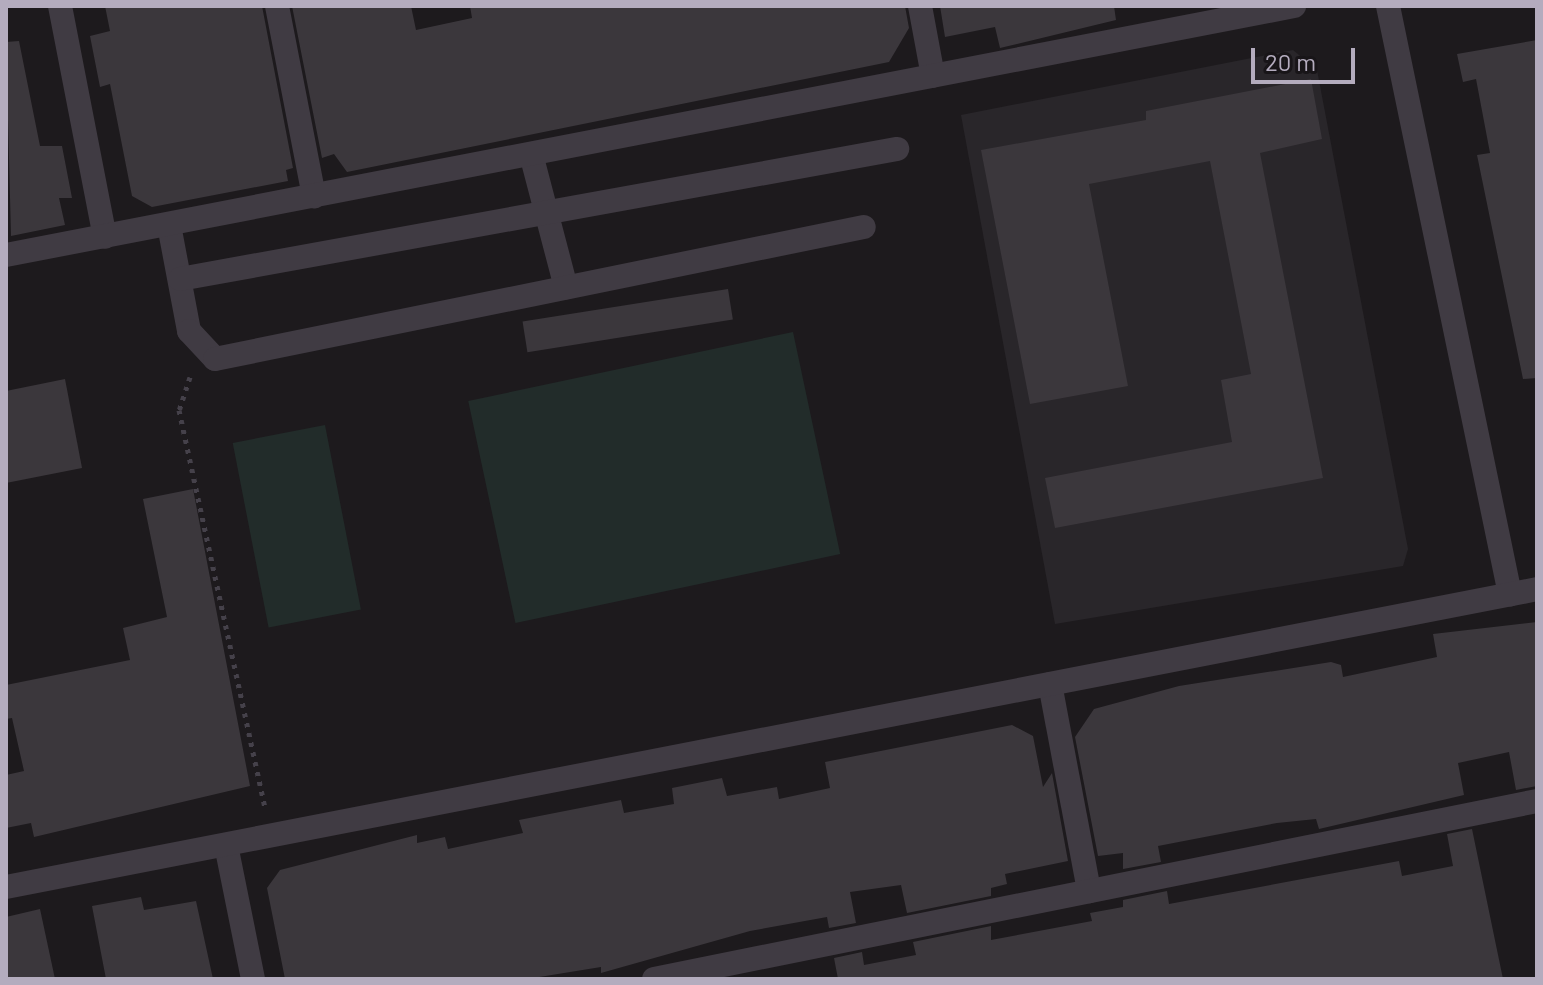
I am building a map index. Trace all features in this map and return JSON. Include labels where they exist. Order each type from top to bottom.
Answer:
[{"type":"street","points":[[60,6],[105,237]]},
{"type":"street","points":[[277,6],[314,196]]},
{"type":"street","points":[[920,6],[933,76]]},
{"type":"street","points":[[6,255],[1294,6]]},
{"type":"street","points":[[1388,6],[1510,594]]},
{"type":"street","points":[[180,279],[548,217],[897,149]]},
{"type":"street","points":[[531,154],[566,287]]},
{"type":"street","points":[[169,225],[200,350],[215,359],[864,227]]},
{"type":"street","points":[[6,887],[1537,589]]},
{"type":"street","points":[[1050,684],[1089,891]]},
{"type":"street","points":[[654,979],[687,976],[1537,801]]},
{"type":"street","points":[[226,845],[253,979]]},
{"type":"path","points":[[200,350],[179,410],[271,836]]},
{"type":"shaded area","points":[[1293,50],[1317,70],[1408,549],[1403,566],[1055,624],[961,115]]},
{"type":"shaded area","points":[[793,332],[840,554],[515,623],[468,401]]},
{"type":"shaded area","points":[[325,425],[361,610],[269,627],[233,443]]},
{"type":"building","points":[[105,6],[262,6],[293,168],[286,170],[288,181],[152,207],[132,196],[110,84],[100,87],[90,36],[110,31]]},
{"type":"building","points":[[292,6],[411,6],[416,30],[472,18],[470,6],[905,6],[909,28],[889,62],[347,172],[334,154],[322,158]]},
{"type":"building","points":[[940,6],[1114,6],[1116,20],[1000,48],[995,27],[945,37]]},
{"type":"building","points":[[1537,40],[1537,378],[1523,379],[1477,155],[1490,153],[1476,79],[1463,82],[1457,54]]},
{"type":"building","points":[[19,41],[40,146],[62,146],[72,198],[59,198],[65,225],[11,236],[6,42]]},
{"type":"building","points":[[1311,79],[1322,139],[1260,153],[1323,478],[1055,528],[1045,478],[1232,442],[1221,380],[1251,374],[1210,161],[1089,184],[1128,386],[1030,404],[981,150],[1146,120],[1146,111]]},
{"type":"building","points":[[728,289],[733,320],[527,352],[523,322]]},
{"type":"building","points":[[65,379],[82,468],[6,483],[6,391]]},
{"type":"building","points":[[193,489],[250,786],[34,837],[31,823],[6,828],[6,775],[24,771],[12,718],[6,719],[6,685],[130,660],[123,628],[167,617],[143,499]]},
{"type":"building","points":[[1537,622],[1537,786],[1516,790],[1509,752],[1458,763],[1464,795],[1319,829],[1316,819],[1277,823],[1158,846],[1161,862],[1123,869],[1123,853],[1098,856],[1075,737],[1094,709],[1179,686],[1331,662],[1341,665],[1343,677],[1437,657],[1433,634]]},
{"type":"building","points":[[1012,725],[1033,736],[1043,787],[1052,773],[1068,861],[1005,874],[1007,884],[991,888],[991,896],[907,913],[901,885],[850,892],[856,923],[829,928],[827,917],[750,931],[601,973],[601,967],[527,979],[285,979],[267,888],[280,870],[417,835],[417,843],[445,837],[448,849],[523,833],[519,820],[621,800],[624,813],[674,804],[672,788],[722,778],[727,796],[777,787],[779,799],[830,788],[825,762]]},
{"type":"building","points":[[1472,829],[1503,979],[838,979],[834,958],[862,952],[864,965],[916,955],[913,942],[991,926],[991,940],[1092,921],[1090,913],[1123,907],[1123,900],[1167,891],[1169,904],[1399,861],[1402,876],[1453,866],[1447,834]]},
{"type":"building","points":[[141,897],[144,910],[196,901],[213,979],[106,979],[92,906]]},
{"type":"building","points":[[40,909],[55,979],[6,979],[6,917]]}]
